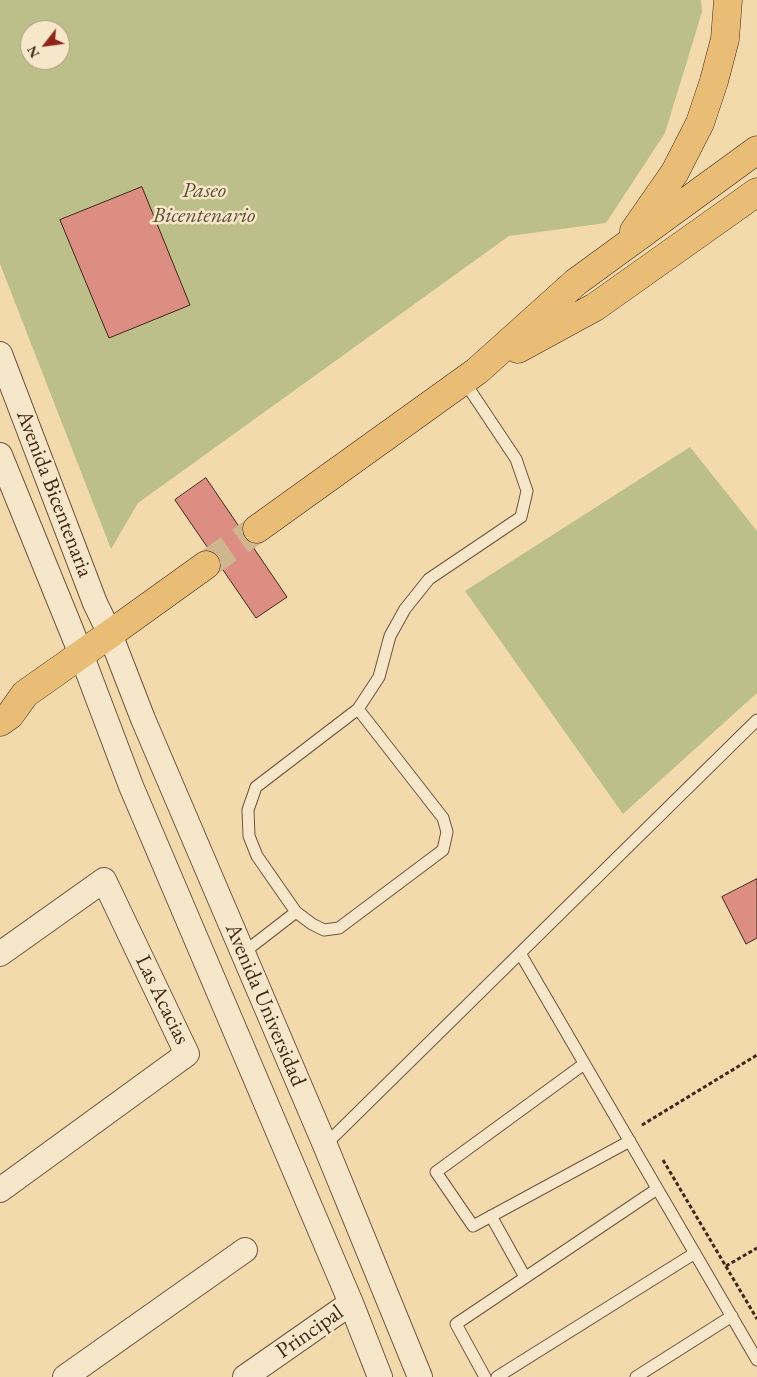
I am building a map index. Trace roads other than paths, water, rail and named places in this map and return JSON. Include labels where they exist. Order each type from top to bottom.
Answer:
[{"type":"main road","points":[[622,248],[674,172],[700,123],[725,40],[728,0]]},
{"type":"main road","points":[[257,529],[471,376],[576,282],[757,150]]},
{"type":"main road","points":[[471,376],[595,307],[754,196]]},
{"type":"main road","points":[[0,722],[10,715],[13,697],[81,654],[206,565]]},
{"type":"street","name":"Avenida Bicentenaria","points":[[0,354],[95,603],[110,634]]},
{"type":"street","name":"Avenida Bicentenaria","points":[[0,455],[81,654]]},
{"type":"street","name":"Avenida Universidad","points":[[110,634],[143,719],[325,1145],[420,1377]]},
{"type":"street","name":"Avenida Universidad","points":[[81,654],[131,786],[351,1303],[380,1377]]},
{"type":"street","name":"Las Acacias","points":[[0,954],[104,880],[187,1054],[0,1190]]},
{"type":"street","points":[[295,1171],[325,1145]]},
{"type":"street","points":[[65,1377],[245,1250]]},
{"type":"street","name":"Principal","points":[[260,1373],[351,1303]]},
{"type":"lane","points":[[358,709],[443,818],[447,832],[443,850],[339,928],[324,930],[296,912],[256,856],[249,836],[248,810],[256,787],[358,709],[379,677],[390,636],[404,609],[429,579],[521,517],[527,491],[516,459],[471,376]]},
{"type":"lane","points":[[325,1145],[757,720]]},
{"type":"lane","points":[[243,953],[296,912]]},
{"type":"lane","points":[[520,953],[757,1360]]},
{"type":"lane","points":[[584,1064],[436,1172],[473,1226],[630,1141]]},
{"type":"lane","points":[[485,1377],[456,1324],[657,1189]]},
{"type":"lane","points":[[491,1216],[525,1278]]},
{"type":"lane","points":[[497,1377],[695,1253]]},
{"type":"lane","points":[[636,1377],[732,1316]]},
{"type":"tunnel","points":[[206,565],[257,529]]},
{"type":"park label","name":"Paseo Bicentenario","points":[[204,204]]}]
